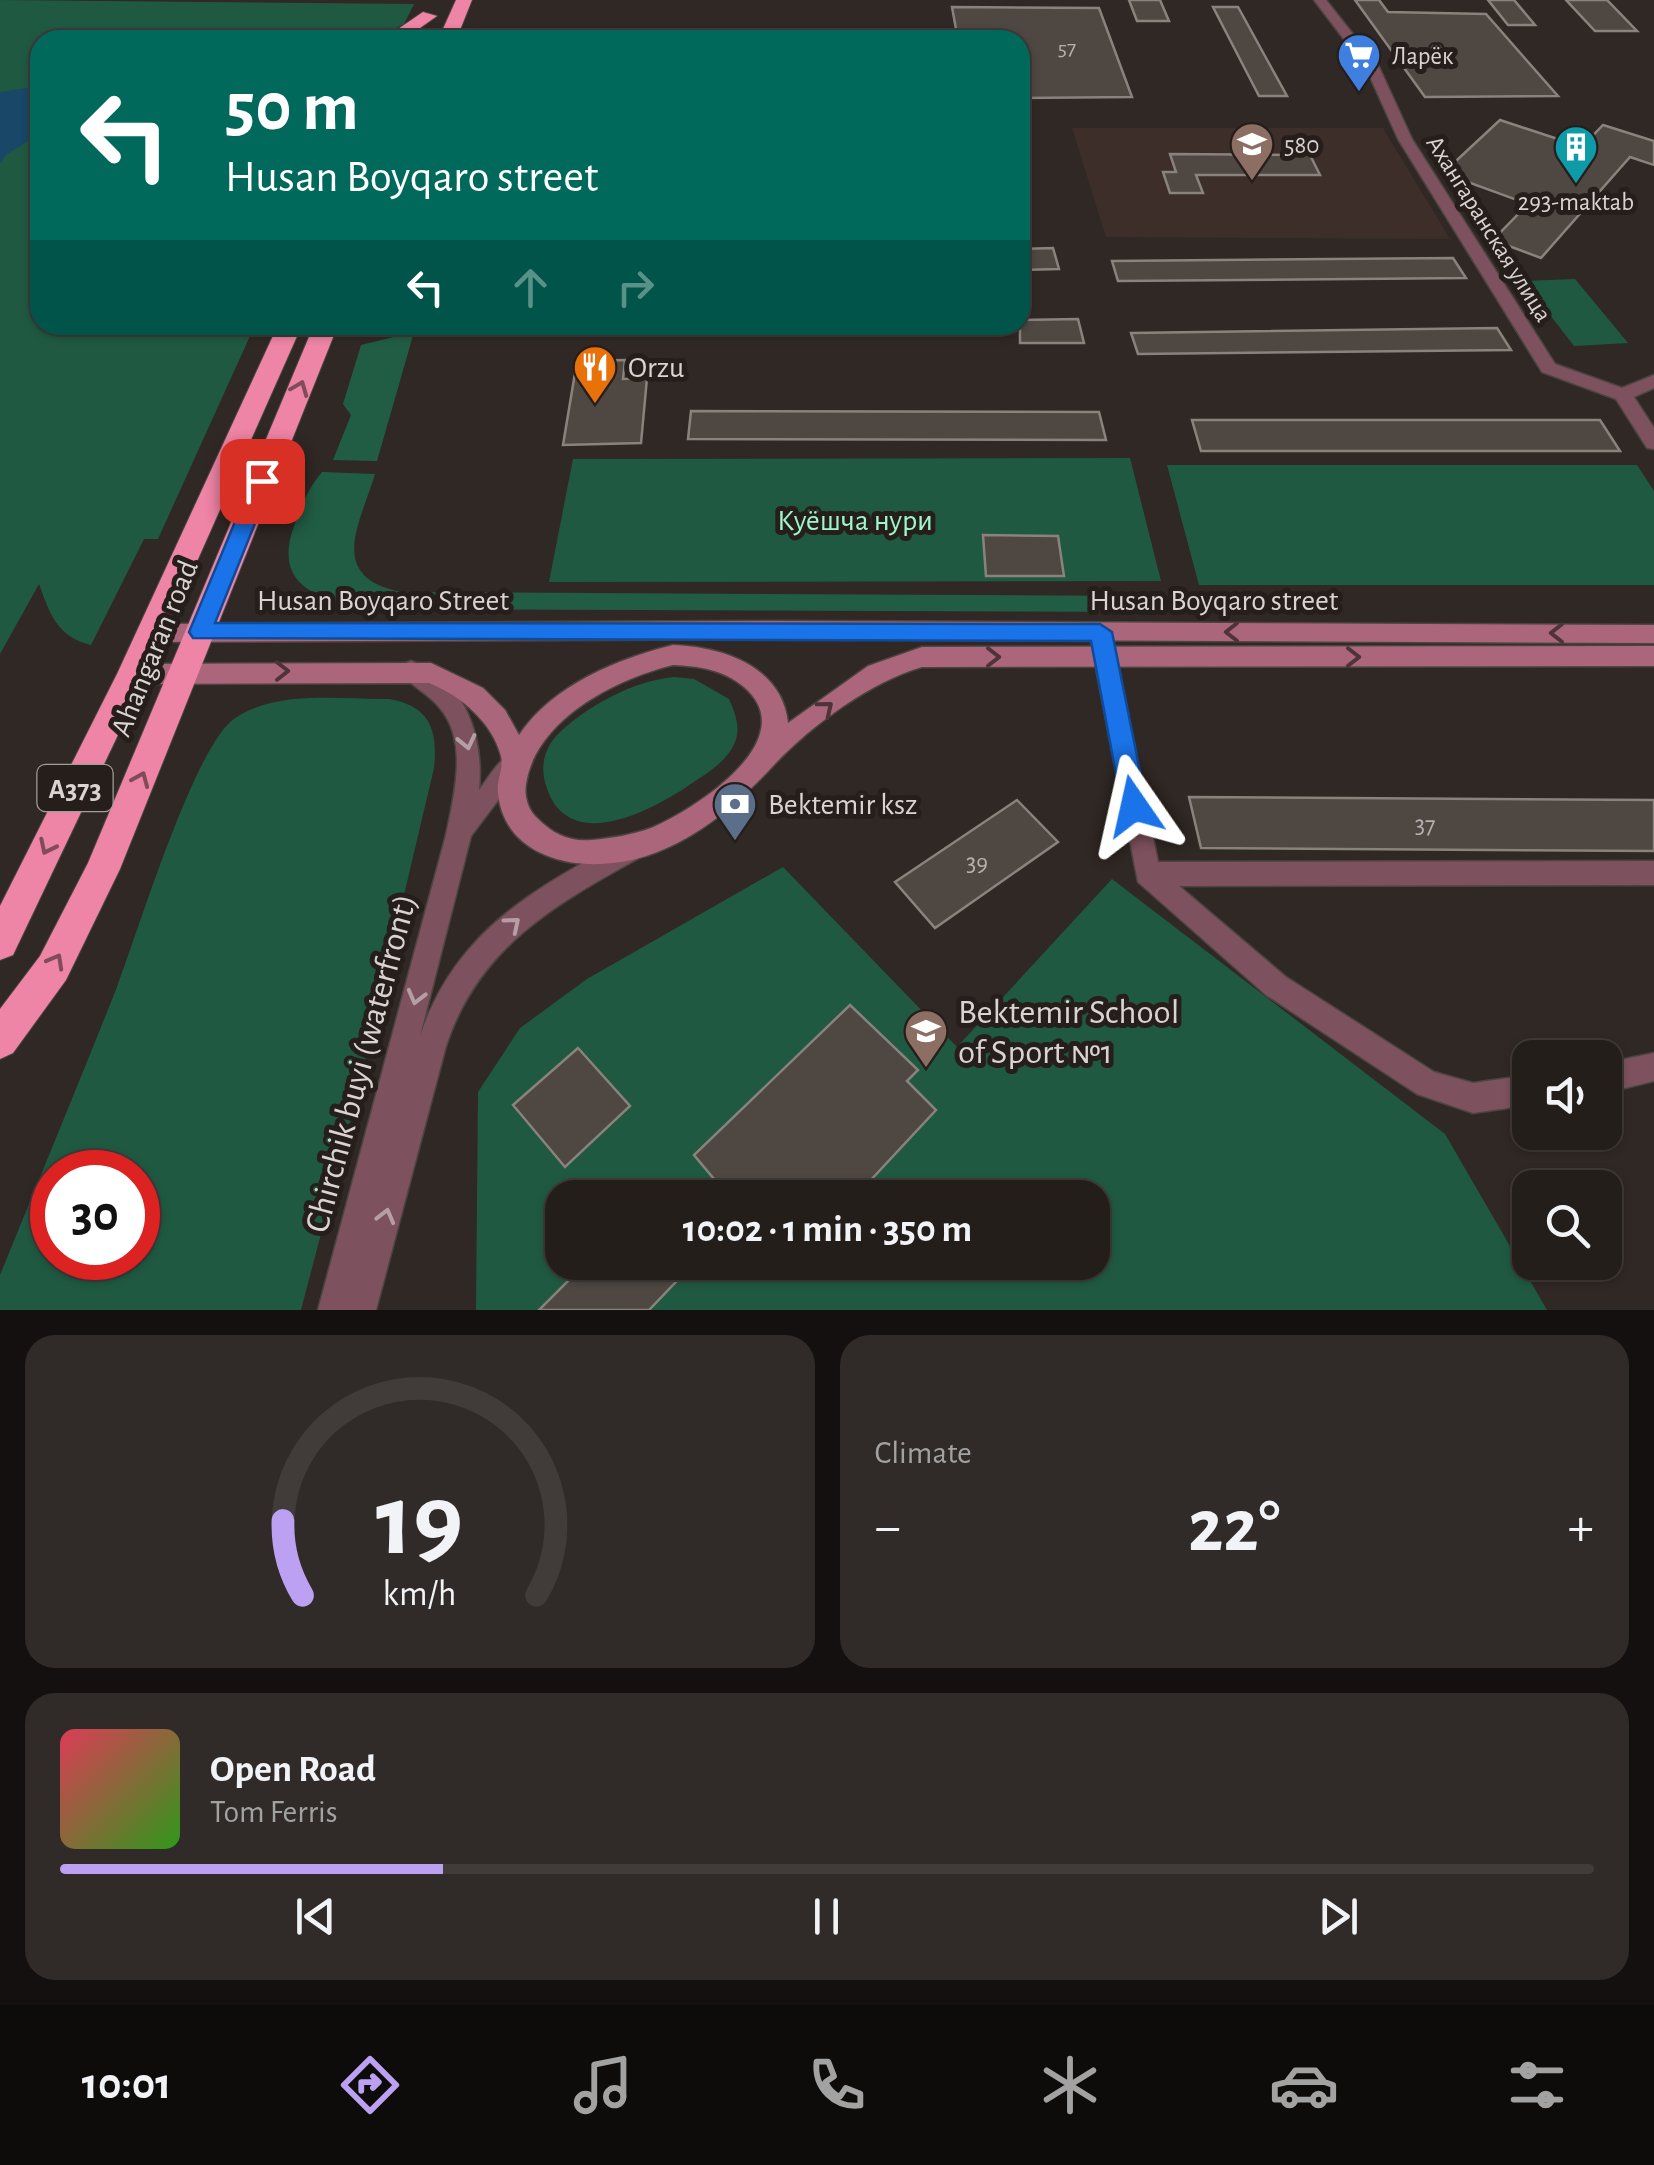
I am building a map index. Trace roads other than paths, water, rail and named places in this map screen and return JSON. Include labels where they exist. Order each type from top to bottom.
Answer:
[{"type":"highway","points":[[451,30],[464,0]]},
{"type":"highway","points":[[403,30],[433,8]]},
{"type":"highway","name":"Ahangaran road","points":[[0,943],[132,674],[285,335]]},
{"type":"highway","name":"Ahangaran road","points":[[0,1040],[53,968],[103,869],[322,335]]},
{"type":"main road","name":"Husan Boyqaro street","points":[[673,655],[773,630]]},
{"type":"main road","name":"Husan Boyqaro street","points":[[526,633],[773,630],[1103,644],[1654,656]]},
{"type":"main road","name":"Husan Boyqaro Street","points":[[150,633],[526,633],[725,664],[746,674],[763,690],[773,708],[774,729],[760,761]]},
{"type":"main road","name":"Husan Boyqaro street","points":[[1103,644],[1654,634]]},
{"type":"main road","name":"Husan Boyqaro Street","points":[[673,655],[636,662],[576,696],[543,727],[516,762],[511,797],[518,815],[536,838],[556,849],[582,855],[608,855],[632,849],[709,807],[842,696],[896,662],[922,656],[1103,644]]},
{"type":"main road","name":"Husan Boyqaro Street","points":[[132,674],[411,670],[449,679],[481,700],[504,731],[516,762]]},
{"type":"street","name":"Ахангаранская улица","points":[[1320,0],[1372,67],[1405,139],[1548,368],[1623,396]]},
{"type":"street","points":[[1654,381],[1623,396],[1654,443]]},
{"type":"street","points":[[1103,644],[1148,874],[1276,986],[1427,1084],[1472,1098],[1512,1092]]},
{"type":"street","name":"Chirchik buyi (waterfront)","points":[[334,1310],[459,835],[471,775],[466,732],[445,695],[411,670]]},
{"type":"street","name":"Chirchik buyi (waterfront)","points":[[459,835],[516,762]]},
{"type":"street","name":"Chirchik buyi (waterfront)","points":[[360,1310],[432,1045],[456,987],[494,940],[522,916],[567,885],[632,849]]},
{"type":"street","points":[[1148,874],[1654,872]]},
{"type":"street","points":[[1622,1074],[1654,1067]]},
{"type":"water","points":[[30,88],[30,140],[0,163],[0,92]]},
{"type":"place","name":"Ларёк","points":[[1359,93]]},
{"type":"place","name":"580","points":[[1252,182]]},
{"type":"place","name":"293-maktab","points":[[1576,185]]},
{"type":"place","name":"Orzu","points":[[595,405]]},
{"type":"place","name":"Bektemir ksz","points":[[735,842]]},
{"type":"place","name":"Bektemir School of Sport №1","points":[[926,1069]]},
{"type":"park label","name":"Куёшча нури","points":[[855,520]]}]
